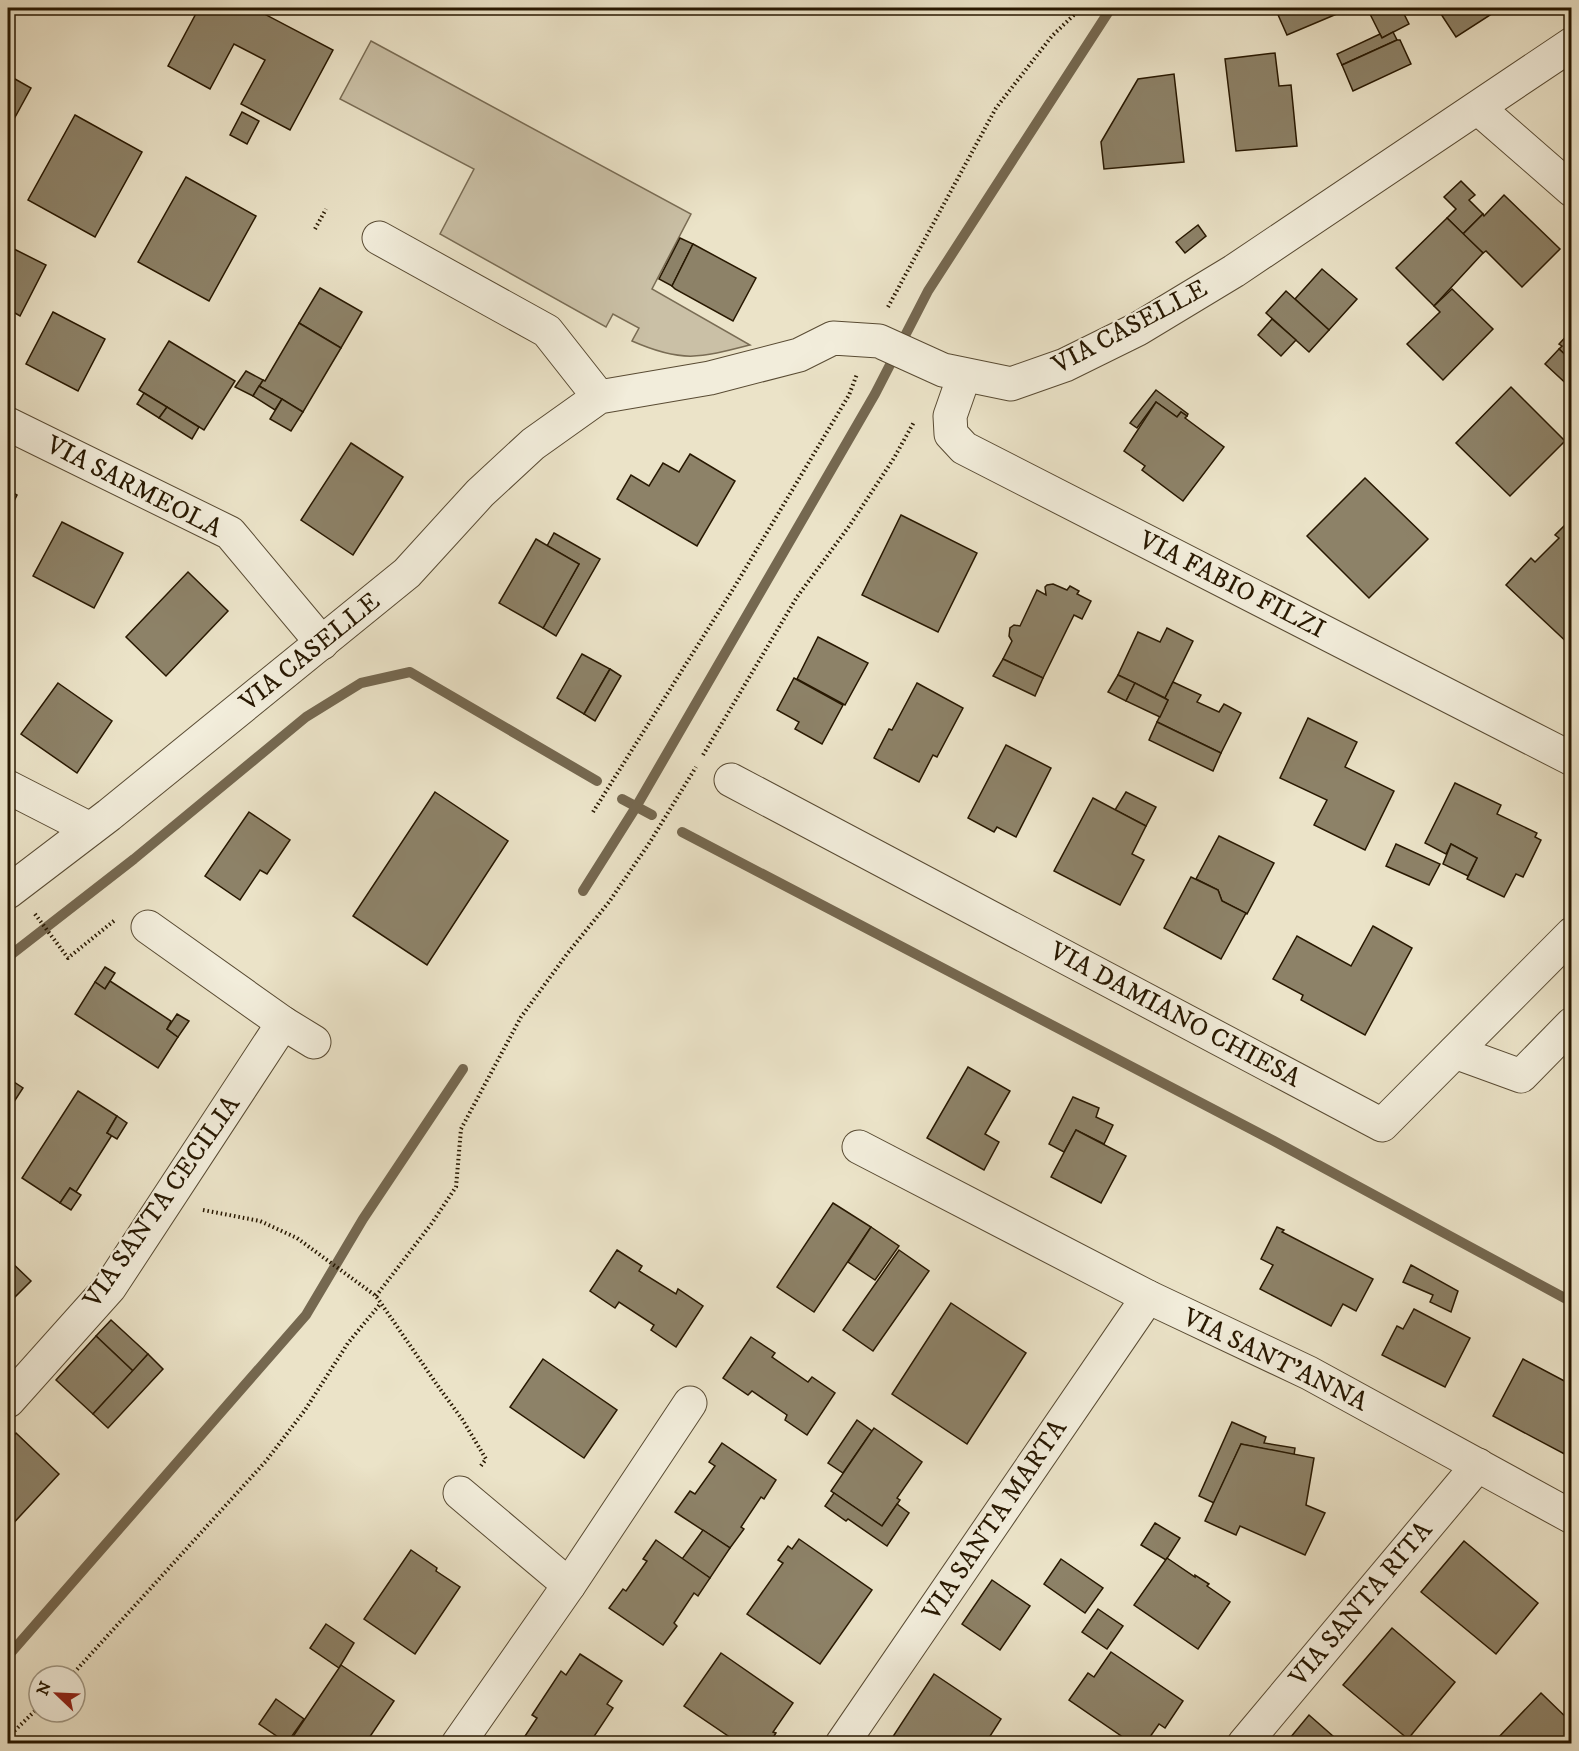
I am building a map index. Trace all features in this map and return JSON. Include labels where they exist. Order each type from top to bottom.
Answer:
[{"type":"street","name":"VIA CASELLE","points":[[18,899],[90,830],[407,573],[480,493],[533,444],[599,397],[710,378],[799,355],[833,338],[875,341],[943,370],[1011,384],[1065,365],[1138,329],[1234,271],[1572,44]]},
{"type":"street","points":[[1478,108],[1572,190]]},
{"type":"street","points":[[379,238],[547,331],[599,397]]},
{"type":"street","name":"VIA FABIO FILZI","points":[[964,376],[950,416],[951,434],[964,448],[1572,759]]},
{"type":"street","name":"VIA SARMEOLA","points":[[8,424],[230,533],[322,643]]},
{"type":"street","name":"VIA DAMIANO CHIESA","points":[[731,780],[1382,1125],[1572,934]]},
{"type":"street","points":[[8,787],[90,830]]},
{"type":"street","points":[[148,927],[283,1023],[314,1042]]},
{"type":"street","name":"VIA SANTA CECILIA","points":[[8,1401],[110,1287],[283,1023]]},
{"type":"street","points":[[1455,1052],[1521,1076],[1572,1024]]},
{"type":"street","name":"VIA SANT'ANNA","points":[[859,1147],[1148,1297],[1309,1373],[1572,1517]]},
{"type":"street","name":"VIA SANTA MARTA","points":[[842,1743],[1148,1297]]},
{"type":"street","points":[[458,1743],[569,1585],[690,1403]]},
{"type":"street","name":"VIA SANTA RITA","points":[[1244,1743],[1478,1465]]},
{"type":"street","points":[[460,1493],[569,1585]]},
{"type":"path","points":[[593,812],[735,586],[849,395],[996,108],[1052,36],[1081,8]]},
{"type":"path","points":[[315,229],[326,209]]},
{"type":"path","points":[[376,1296],[432,1223],[456,1186],[461,1129],[521,1017],[609,902],[650,842],[797,597],[850,525],[894,458],[916,419]]},
{"type":"path","points":[[18,899],[68,958],[115,920],[133,919],[148,927]]},
{"type":"path","points":[[195,1208],[260,1221],[297,1238],[376,1296],[462,1419],[486,1459],[460,1493]]},
{"type":"path","points":[[82,1664],[266,1461],[305,1410],[348,1343],[381,1303]]},
{"type":"path","points":[[8,1737],[27,1719]]},
{"type":"shaded area","points":[[371,41],[691,214],[652,289],[750,345],[718,353],[691,356],[664,353],[649,348],[632,341],[639,328],[613,314],[606,327],[440,234],[474,169],[340,99]]},
{"type":"building","points":[[199,8],[253,8],[333,50],[290,130],[241,104],[265,60],[234,44],[210,89],[168,66]]},
{"type":"building","points":[[1275,8],[1351,8],[1287,35]]},
{"type":"building","points":[[1367,8],[1401,8],[1409,24],[1382,38]]},
{"type":"building","points":[[1437,8],[1501,8],[1456,37]]},
{"type":"building","points":[[1393,32],[1397,40],[1342,65],[1337,54],[1380,34],[1382,38]]},
{"type":"building","points":[[1400,40],[1411,64],[1353,91],[1342,65]]},
{"type":"building","points":[[1275,53],[1279,86],[1291,85],[1297,146],[1236,151],[1225,59]]},
{"type":"building","points":[[1174,74],[1184,162],[1104,169],[1101,142],[1138,79]]},
{"type":"building","points":[[8,75],[31,88],[8,130]]},
{"type":"building","points":[[242,112],[259,121],[247,144],[230,135]]},
{"type":"building","points":[[75,115],[142,152],[95,237],[28,200]]},
{"type":"building","points":[[186,177],[256,216],[209,301],[138,262]]},
{"type":"building","points":[[1461,181],[1475,195],[1469,200],[1483,214],[1463,234],[1447,218],[1456,209],[1444,197]]},
{"type":"building","points":[[1504,195],[1560,249],[1522,287],[1486,251],[1483,253],[1463,234]]},
{"type":"building","points":[[1447,218],[1483,253],[1434,306],[1396,268]]},
{"type":"building","points":[[1198,225],[1206,236],[1185,253],[1176,242]]},
{"type":"building","points":[[680,238],[693,244],[672,286],[659,279]]},
{"type":"building","points":[[693,244],[756,278],[733,321],[672,286]]},
{"type":"building","points":[[8,246],[46,265],[20,316],[8,309]]},
{"type":"building","points":[[1322,269],[1357,299],[1329,330],[1295,299]]},
{"type":"building","points":[[320,288],[362,312],[341,348],[299,323]]},
{"type":"building","points":[[1452,289],[1493,329],[1443,380],[1407,344],[1440,312],[1434,306]]},
{"type":"building","points":[[1286,291],[1329,330],[1309,352],[1266,313]]},
{"type":"building","points":[[53,312],[105,339],[78,391],[26,364]]},
{"type":"building","points":[[1272,319],[1296,340],[1281,356],[1258,335]]},
{"type":"building","points":[[299,323],[341,348],[303,412],[259,386],[263,380],[265,381]]},
{"type":"building","points":[[1572,330],[1572,361],[1559,349],[1562,346],[1559,344]]},
{"type":"building","points":[[169,341],[235,381],[204,430],[139,390]]},
{"type":"building","points":[[1559,349],[1572,361],[1572,389],[1545,364]]},
{"type":"building","points":[[246,371],[263,380],[253,396],[235,387]]},
{"type":"building","points":[[259,386],[282,399],[275,410],[253,396]]},
{"type":"building","points":[[1511,387],[1565,441],[1510,496],[1456,443]]},
{"type":"building","points":[[1156,390],[1188,414],[1187,416],[1181,412],[1177,417],[1156,402],[1137,428],[1130,423]]},
{"type":"building","points":[[144,393],[167,407],[159,418],[137,404]]},
{"type":"building","points":[[282,399],[303,412],[291,431],[270,419]]},
{"type":"building","points":[[1156,402],[1177,417],[1181,412],[1187,416],[1185,418],[1224,447],[1183,501],[1142,470],[1145,466],[1124,451]]},
{"type":"building","points":[[167,407],[199,427],[192,439],[159,418]]},
{"type":"building","points":[[351,443],[403,477],[353,555],[301,520]]},
{"type":"building","points":[[690,454],[735,481],[697,546],[617,499],[631,475],[649,486],[663,463],[679,472]]},
{"type":"building","points":[[1365,478],[1428,539],[1369,598],[1307,536]]},
{"type":"building","points":[[8,490],[17,495],[8,513]]},
{"type":"building","points":[[901,515],[977,553],[938,632],[862,595]]},
{"type":"building","points":[[1572,518],[1572,647],[1506,585],[1531,558],[1535,562],[1559,538],[1555,535]]},
{"type":"building","points":[[62,522],[123,553],[94,608],[33,576]]},
{"type":"building","points":[[554,533],[600,559],[556,636],[543,628],[579,564],[547,546]]},
{"type":"building","points":[[536,539],[579,564],[543,628],[499,603]]},
{"type":"building","points":[[188,572],[228,611],[166,676],[126,637]]},
{"type":"building","points":[[1053,584],[1067,590],[1070,586],[1079,591],[1077,594],[1091,601],[1082,619],[1074,615],[1043,678],[1003,659],[1012,641],[1009,636],[1010,628],[1014,625],[1020,626],[1037,590],[1046,595],[1045,587]]},
{"type":"building","points":[[1167,628],[1193,641],[1165,698],[1118,675],[1138,632],[1160,642]]},
{"type":"building","points":[[818,637],[868,663],[845,705],[797,679]]},
{"type":"building","points":[[582,654],[610,669],[584,714],[557,698]]},
{"type":"building","points":[[1003,659],[1043,678],[1035,696],[993,676]]},
{"type":"building","points":[[610,669],[621,676],[595,721],[584,714]]},
{"type":"building","points":[[1118,675],[1135,683],[1126,701],[1108,692]]},
{"type":"building","points":[[794,678],[843,705],[822,744],[795,729],[799,722],[777,710]]},
{"type":"building","points":[[1173,682],[1201,695],[1197,702],[1219,712],[1224,704],[1241,713],[1221,753],[1157,722],[1168,700],[1165,698]]},
{"type":"building","points":[[58,683],[112,721],[77,773],[21,734]]},
{"type":"building","points":[[917,683],[963,708],[937,757],[933,755],[919,782],[874,758]]},
{"type":"building","points":[[1135,683],[1168,700],[1160,717],[1126,701]]},
{"type":"building","points":[[1308,718],[1357,742],[1345,767],[1394,791],[1365,850],[1314,825],[1327,800],[1280,778]]},
{"type":"building","points":[[1157,722],[1221,753],[1213,771],[1149,740]]},
{"type":"building","points":[[1006,745],[1051,768],[1016,837],[997,827],[994,832],[968,818]]},
{"type":"building","points":[[1455,783],[1501,805],[1497,814],[1537,833],[1535,837],[1541,840],[1523,877],[1516,874],[1504,897],[1467,879],[1477,858],[1451,844],[1446,854],[1425,843]]},
{"type":"building","points":[[435,792],[508,841],[427,965],[353,916]]},
{"type":"building","points":[[1126,792],[1156,807],[1146,826],[1115,810]]},
{"type":"building","points":[[1093,798],[1146,826],[1132,854],[1144,860],[1120,905],[1054,871]]},
{"type":"building","points":[[249,812],[290,840],[267,874],[260,870],[240,900],[205,876]]},
{"type":"building","points":[[1219,836],[1274,863],[1247,914],[1222,901],[1218,890],[1196,879]]},
{"type":"building","points":[[1396,844],[1440,864],[1429,885],[1386,866]]},
{"type":"building","points":[[1451,844],[1477,858],[1468,876],[1443,864]]},
{"type":"building","points":[[1191,877],[1218,890],[1222,901],[1246,913],[1221,959],[1164,928]]},
{"type":"building","points":[[1373,926],[1412,948],[1365,1035],[1301,1000],[1303,995],[1273,979],[1297,936],[1351,966]]},
{"type":"building","points":[[105,967],[115,973],[105,989],[95,982]]},
{"type":"building","points":[[110,981],[171,1021],[167,1029],[178,1037],[158,1068],[75,1014],[95,982],[105,989]]},
{"type":"building","points":[[177,1014],[189,1021],[178,1037],[167,1029]]},
{"type":"building","points":[[968,1067],[1010,1091],[985,1134],[999,1142],[984,1170],[927,1138]]},
{"type":"building","points":[[8,1078],[23,1088],[8,1111]]},
{"type":"building","points":[[78,1091],[117,1116],[107,1133],[112,1135],[76,1192],[70,1188],[60,1203],[22,1178]]},
{"type":"building","points":[[1073,1097],[1099,1108],[1096,1117],[1113,1125],[1104,1144],[1076,1130],[1064,1152],[1049,1144]]},
{"type":"building","points":[[117,1116],[127,1123],[117,1139],[107,1133]]},
{"type":"building","points":[[1076,1130],[1126,1156],[1101,1203],[1051,1177]]},
{"type":"building","points":[[70,1188],[81,1195],[71,1210],[60,1203]]},
{"type":"building","points":[[833,1203],[871,1227],[814,1312],[777,1287]]},
{"type":"building","points":[[871,1227],[899,1246],[875,1280],[848,1262]]},
{"type":"building","points":[[1277,1227],[1284,1230],[1282,1232],[1373,1279],[1356,1311],[1343,1304],[1331,1326],[1260,1289],[1273,1265],[1261,1259]]},
{"type":"building","points":[[617,1250],[642,1266],[639,1271],[676,1294],[678,1289],[703,1306],[676,1347],[651,1330],[654,1325],[619,1302],[615,1308],[590,1291]]},
{"type":"building","points":[[899,1250],[929,1271],[873,1351],[843,1330]]},
{"type":"building","points":[[8,1259],[31,1281],[8,1304]]},
{"type":"building","points":[[1411,1265],[1458,1291],[1451,1312],[1430,1302],[1433,1295],[1403,1282]]},
{"type":"building","points":[[951,1303],[1026,1353],[967,1444],[892,1394]]},
{"type":"building","points":[[8,1304],[13,1309],[8,1315]]},
{"type":"building","points":[[1414,1309],[1470,1338],[1445,1387],[1382,1355],[1397,1326],[1403,1329]]},
{"type":"building","points":[[111,1320],[148,1354],[133,1371],[96,1336]]},
{"type":"building","points":[[96,1336],[133,1371],[93,1414],[56,1380]]},
{"type":"building","points":[[751,1337],[775,1353],[772,1357],[808,1382],[812,1377],[835,1393],[807,1435],[785,1420],[787,1415],[752,1391],[748,1395],[723,1378]]},
{"type":"building","points":[[148,1354],[163,1369],[108,1428],[93,1414]]},
{"type":"building","points":[[543,1359],[617,1410],[584,1458],[510,1407]]},
{"type":"building","points":[[1523,1359],[1572,1385],[1572,1458],[1493,1416]]},
{"type":"building","points":[[857,1420],[872,1431],[843,1473],[828,1463]]},
{"type":"building","points":[[1232,1422],[1266,1437],[1264,1443],[1295,1448],[1294,1455],[1241,1444],[1214,1503],[1199,1496]]},
{"type":"building","points":[[874,1428],[922,1462],[897,1498],[900,1500],[882,1526],[831,1491]]},
{"type":"building","points":[[16,1433],[59,1474],[8,1529],[8,1442]]},
{"type":"building","points":[[722,1443],[776,1480],[764,1499],[761,1497],[741,1527],[744,1529],[730,1548],[675,1512],[690,1491],[695,1494],[715,1466],[709,1462]]},
{"type":"building","points":[[1241,1444],[1314,1458],[1306,1505],[1325,1513],[1305,1555],[1240,1526],[1236,1535],[1205,1521]]},
{"type":"building","points":[[834,1493],[882,1526],[897,1504],[909,1513],[887,1546],[825,1506]]},
{"type":"building","points":[[1155,1523],[1180,1538],[1166,1560],[1141,1545]]},
{"type":"building","points":[[703,1530],[730,1548],[710,1578],[682,1559]]},
{"type":"building","points":[[799,1539],[872,1590],[820,1664],[747,1614],[783,1563],[778,1560],[788,1546],[792,1549]]},
{"type":"building","points":[[656,1540],[710,1578],[698,1596],[694,1593],[674,1623],[677,1626],[663,1645],[609,1608],[623,1589],[626,1591],[647,1561],[643,1559]]},
{"type":"building","points":[[1464,1541],[1538,1603],[1496,1654],[1421,1592]]},
{"type":"building","points":[[411,1550],[460,1587],[415,1654],[364,1619]]},
{"type":"building","points":[[1167,1558],[1209,1584],[1207,1586],[1230,1602],[1198,1649],[1134,1605]]},
{"type":"building","points":[[1061,1559],[1103,1588],[1085,1613],[1044,1584]]},
{"type":"building","points":[[992,1580],[1030,1606],[1000,1650],[962,1624]]},
{"type":"building","points":[[1098,1609],[1123,1626],[1107,1649],[1082,1632]]},
{"type":"building","points":[[326,1624],[354,1643],[339,1668],[310,1648]]},
{"type":"building","points":[[1392,1628],[1455,1682],[1408,1739],[1343,1685]]},
{"type":"building","points":[[1111,1652],[1183,1701],[1165,1728],[1159,1724],[1145,1744],[1133,1744],[1069,1700],[1088,1673],[1094,1677]]},
{"type":"building","points":[[721,1653],[793,1703],[773,1732],[776,1733],[769,1744],[723,1744],[728,1736],[684,1706]]},
{"type":"building","points":[[580,1654],[622,1681],[607,1704],[613,1708],[589,1744],[529,1744],[523,1739],[537,1718],[532,1715],[561,1671],[566,1675]]},
{"type":"building","points":[[341,1665],[394,1701],[365,1744],[288,1744]]},
{"type":"building","points":[[934,1674],[1001,1719],[985,1744],[900,1744],[892,1738]]},
{"type":"building","points":[[1541,1693],[1572,1723],[1572,1744],[1500,1744],[1496,1740]]},
{"type":"building","points":[[276,1699],[304,1719],[287,1743],[259,1724]]},
{"type":"building","points":[[1309,1715],[1342,1744],[1285,1744]]},
{"type":"waterway","points":[[583,891],[636,807],[875,394],[928,291],[1111,8]]},
{"type":"waterway","points":[[8,957],[134,859],[306,717],[361,683],[410,672],[597,781]]},
{"type":"waterway","points":[[622,799],[652,815]]},
{"type":"waterway","points":[[682,832],[1274,1141],[1572,1302]]},
{"type":"waterway","points":[[8,1656],[306,1315],[363,1219],[463,1069]]}]
